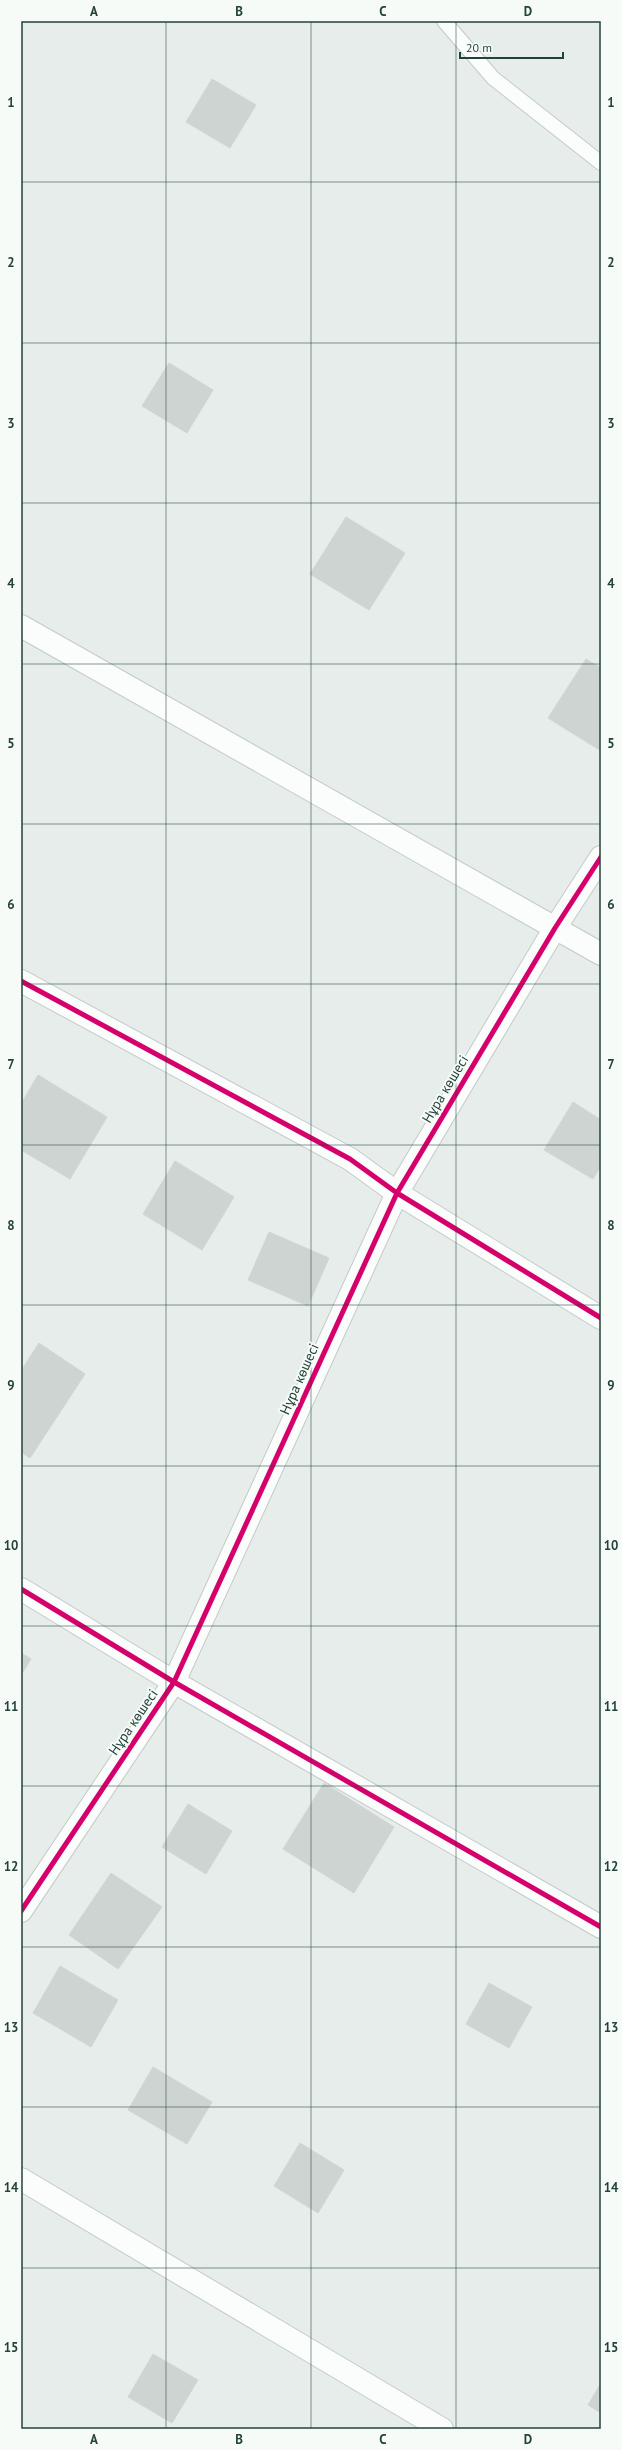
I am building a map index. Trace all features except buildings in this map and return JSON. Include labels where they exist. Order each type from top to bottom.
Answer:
[{"type":"street","points":[[21,626],[601,954]]},
{"type":"street","name":"Нұра көшесі","points":[[21,1911],[174,1682],[397,1193],[555,928],[601,857]]},
{"type":"street","points":[[21,981],[350,1159],[397,1193],[601,1318]]},
{"type":"street","points":[[21,1590],[174,1682],[601,1927]]},
{"type":"street","points":[[21,2179],[442,2429]]},
{"type":"lane","points":[[444,21],[493,78],[601,163]]},
{"type":"cycle path","points":[[21,1911],[174,1682],[397,1193],[555,928],[601,857]]},
{"type":"cycle path","points":[[21,981],[350,1159],[397,1193],[601,1318]]},
{"type":"cycle path","points":[[21,1589],[174,1682],[601,1927]]}]
